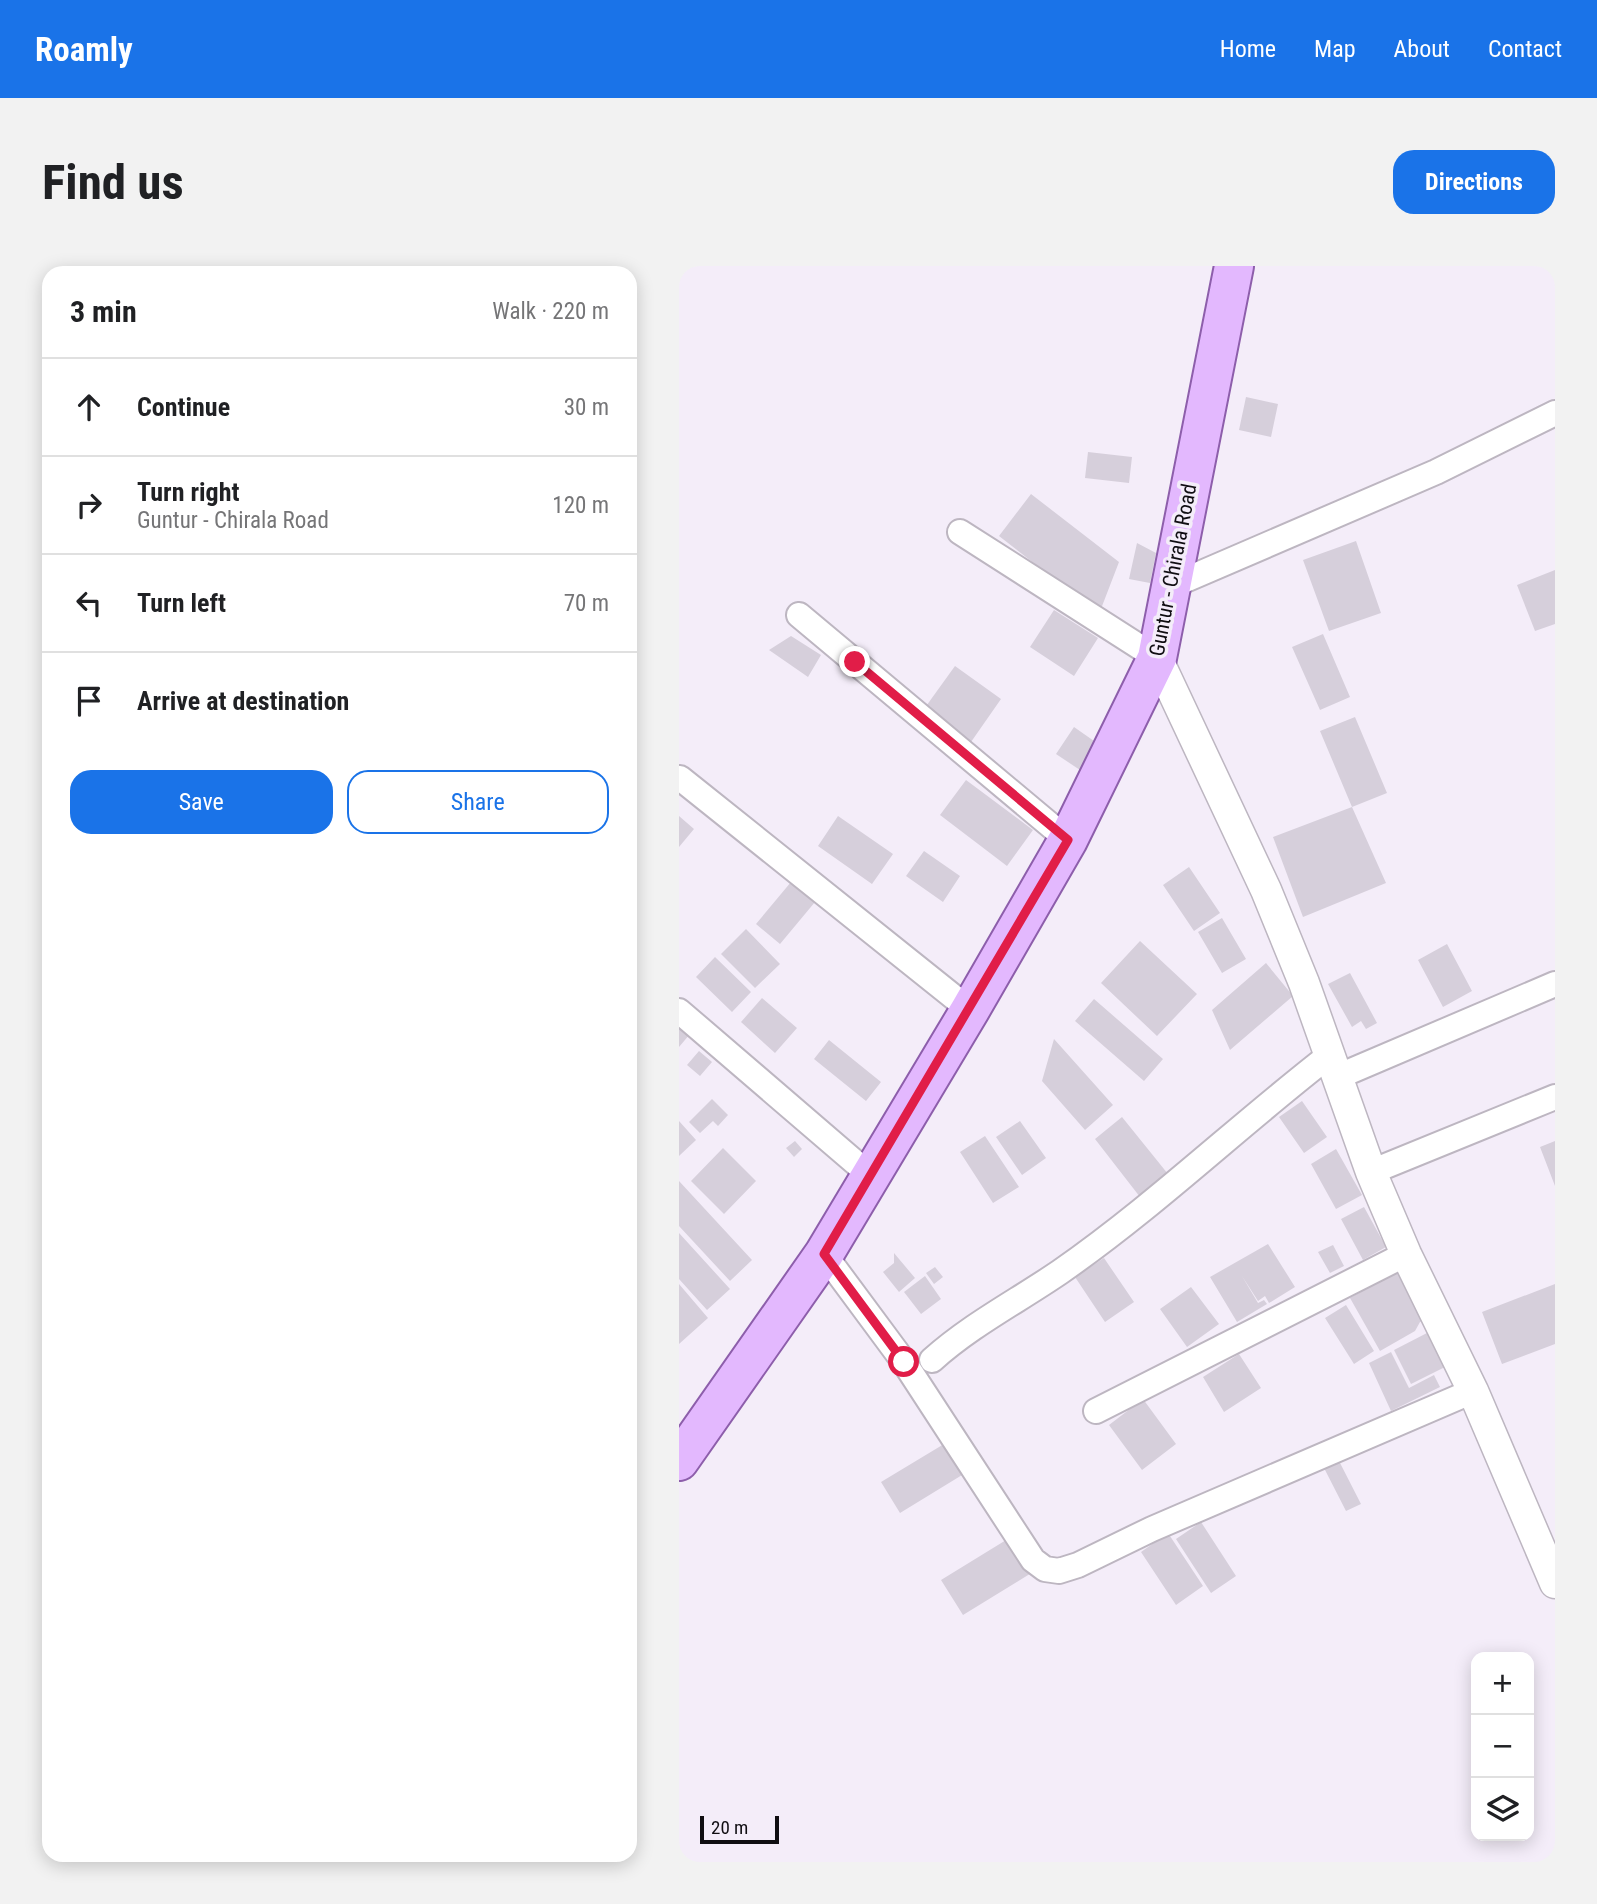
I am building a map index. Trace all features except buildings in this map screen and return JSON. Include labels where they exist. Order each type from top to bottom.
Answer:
[{"type":"main road","name":"Guntur - Chirala Road","points":[[679,1461],[824,1254],[970,1010],[1068,840],[1157,658],[1234,266]]},
{"type":"street","points":[[1169,587],[1436,472],[1555,413]]},
{"type":"street","points":[[960,532],[1157,658],[1266,890],[1334,1065],[1371,1172],[1406,1254],[1473,1391],[1555,1583]]},
{"type":"street","points":[[799,615],[1068,840]]},
{"type":"street","points":[[680,778],[970,1010]]},
{"type":"street","points":[[932,1360],[960,1334],[1060,1272],[1199,1165],[1254,1113],[1334,1065],[1555,985]]},
{"type":"street","points":[[679,1011],[871,1176]]},
{"type":"street","points":[[1371,1172],[1555,1097]]},
{"type":"street","points":[[824,1254],[904,1362],[1034,1560],[1045,1569],[1059,1571],[1077,1565],[1151,1529],[1473,1391]]},
{"type":"street","points":[[1096,1411],[1406,1254]]},
{"type":"route","points":[[855,662],[1068,840],[824,1254],[904,1362]]}]
